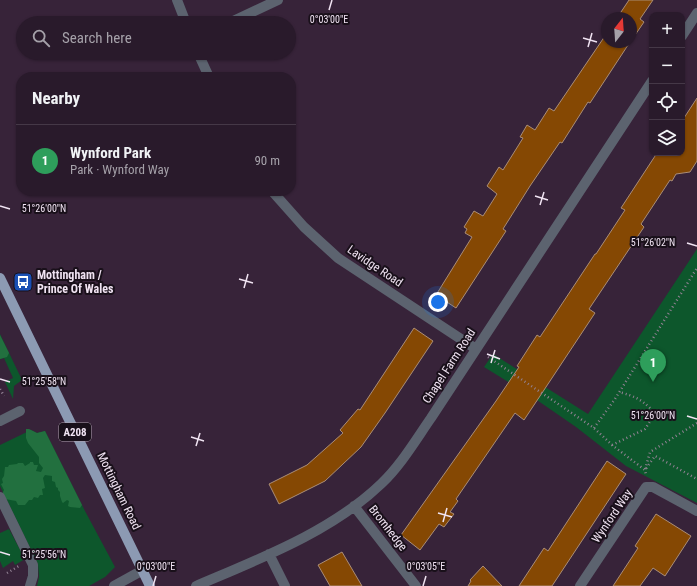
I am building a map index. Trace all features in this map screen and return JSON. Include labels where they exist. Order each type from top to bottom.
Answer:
[{"type":"main road","name":"Mottingham Road","points":[[0,278],[150,586]]},
{"type":"street","points":[[177,0],[183,16]]},
{"type":"street","points":[[244,16],[278,0]]},
{"type":"street","points":[[685,31],[697,13]]},
{"type":"street","points":[[201,60],[207,72]]},
{"type":"street","name":"Chapel Farm Road","points":[[196,586],[310,535],[354,506],[381,484],[401,462],[650,84]]},
{"type":"street","name":"Lavidge Road","points":[[276,196],[304,227],[338,258],[476,349]]},
{"type":"street","points":[[0,421],[20,411]]},
{"type":"street","name":"Wynford Way","points":[[580,586],[646,487],[653,487],[697,511]]},
{"type":"street","points":[[0,497],[33,565],[33,576],[30,586]]},
{"type":"street","name":"Bromhedge","points":[[354,506],[416,586]]},
{"type":"street","points":[[269,554],[285,586]]},
{"type":"street","points":[[114,586],[143,570]]},
{"type":"path","points":[[594,428],[619,392],[697,268]]},
{"type":"path","points":[[476,349],[594,428],[612,445],[645,470]]},
{"type":"path","points":[[0,389],[4,396]]},
{"type":"path","points":[[612,445],[629,438],[645,428],[651,420],[652,410],[644,401],[634,396],[619,392]]},
{"type":"path","points":[[646,477],[645,470],[650,452],[697,423]]},
{"type":"path","points":[[645,470],[655,456],[697,479]]},
{"type":"green space","points":[[697,249],[697,503],[626,466],[576,427],[531,396],[484,367],[493,354],[588,414]]},
{"type":"green space","points":[[0,334],[22,380],[14,386],[13,399],[5,382],[13,378],[4,358],[0,359]]},
{"type":"green space","points":[[0,335],[9,353],[7,357],[0,359]]},
{"type":"green space","points":[[26,429],[37,433],[45,431],[82,505],[80,508],[68,506],[69,501],[67,500],[63,503],[55,482],[52,481],[52,476],[45,475],[43,478],[45,488],[42,489],[43,495],[40,495],[38,498],[34,497],[25,505],[18,505],[16,501],[5,499],[2,494],[4,490],[1,484],[3,483],[2,479],[4,476],[5,467],[18,463],[23,463],[25,466],[30,462],[33,462],[34,465],[38,465],[36,471],[41,472],[43,468],[39,463],[39,457],[28,443],[26,438]]},
{"type":"green space","points":[[31,430],[37,433],[45,431],[115,567],[105,577],[89,586],[37,586],[39,577],[38,564],[0,486],[0,445]]},
{"type":"green space","points":[[9,529],[25,559],[15,565],[13,561],[3,568],[0,561],[0,533]]},
{"type":"building","points":[[629,0],[653,0],[640,19],[644,22],[637,32],[637,12],[621,12]]},
{"type":"building","points":[[601,42],[601,48],[626,48],[590,103],[588,102],[562,143],[560,142],[530,186],[503,229],[506,231],[456,308],[436,295],[472,237],[465,233],[467,229],[464,227],[474,211],[483,216],[497,194],[487,186],[499,167],[503,170],[523,138],[520,137],[527,125],[535,130],[549,108],[554,111]]},
{"type":"building","points":[[697,98],[697,161],[690,172],[676,174],[672,181],[670,180],[641,224],[644,227],[589,309],[595,313],[524,420],[515,413],[456,499],[458,501],[450,512],[454,514],[444,527],[439,524],[420,550],[401,535],[496,401],[519,367],[517,366],[537,335],[540,337],[596,254],[625,210],[621,208],[655,156],[685,156],[685,116]]},
{"type":"building","points":[[414,328],[433,341],[361,447],[325,481],[279,504],[269,484],[307,465],[343,433],[340,430],[358,409],[360,410]]},
{"type":"building","points":[[607,461],[626,474],[552,586],[519,586],[544,548],[548,551]]},
{"type":"building","points":[[656,514],[691,536],[665,576],[653,568],[640,586],[613,586],[638,548],[635,546]]},
{"type":"building","points":[[342,552],[362,586],[330,586],[318,565]]},
{"type":"building","points":[[483,566],[502,586],[468,586],[471,581],[470,580]]},
{"type":"place","name":"Mottingham / Prince Of Wales","points":[[23,282]]},
{"type":"place","name":"Wynford Park","points":[[653,382]]}]
